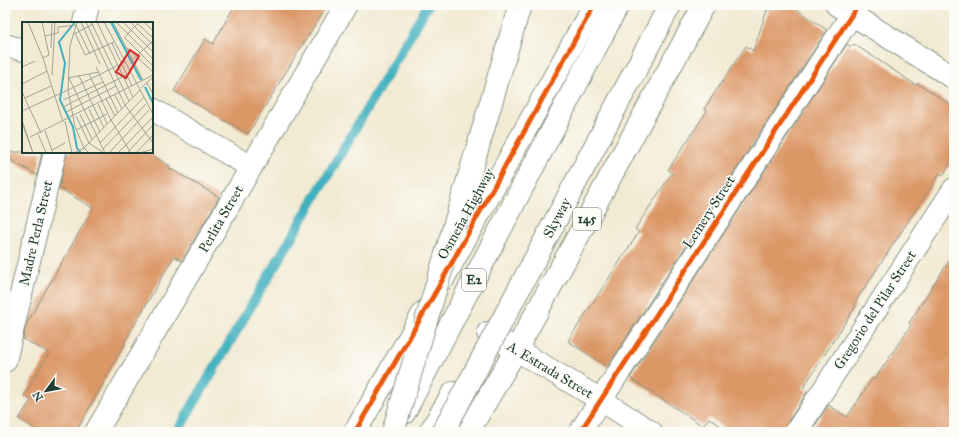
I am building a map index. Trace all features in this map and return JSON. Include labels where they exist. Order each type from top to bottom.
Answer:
[{"type":"main road","points":[[84,22],[88,5]]},
{"type":"main road","name":"Perlita Street","points":[[96,432],[346,5]]},
{"type":"main road","points":[[394,432],[520,5]]},
{"type":"main road","name":"Osmeña Highway","points":[[355,432],[440,286],[594,5]]},
{"type":"main road","name":"E2","points":[[394,432],[618,5]]},
{"type":"main road","points":[[430,432],[488,333],[662,5]]},
{"type":"main road","name":"Skyway","points":[[443,432],[670,5]]},
{"type":"main road","name":"145","points":[[468,432],[516,350],[704,5]]},
{"type":"main road","points":[[849,8],[954,78]]},
{"type":"main road","name":"Lemery Street","points":[[580,432],[849,8]]},
{"type":"main road","points":[[5,45],[22,50]]},
{"type":"main road","points":[[153,110],[251,167]]},
{"type":"main road","name":"Madre Perla Street","points":[[5,361],[55,153]]},
{"type":"main road","name":"Gregorio del Pilar Street","points":[[796,432],[954,189]]},
{"type":"main road","name":"A. Estrada Street","points":[[488,333],[652,432]]},
{"type":"building","points":[[235,5],[327,5],[248,134],[174,91],[205,39],[213,44]]},
{"type":"building","points":[[792,6],[827,30],[607,367],[568,341],[639,232],[635,229],[672,173],[668,170],[707,111],[704,109],[746,46],[753,51],[767,10]]},
{"type":"building","points":[[847,44],[852,47],[854,44],[916,85],[918,83],[954,107],[954,159],[943,175],[940,173],[854,304],[856,306],[803,388],[808,391],[786,425],[784,432],[730,432],[709,418],[703,426],[630,378]]},
{"type":"building","points":[[5,152],[42,153],[37,175],[5,157]]},
{"type":"building","points":[[67,153],[148,153],[170,166],[169,168],[219,197],[182,261],[174,256],[124,343],[125,344],[76,432],[40,432],[19,419],[31,400],[24,396],[49,353],[23,339],[26,325],[93,208],[59,188]]},
{"type":"building","points":[[954,253],[954,432],[811,432],[828,405],[847,417],[873,378],[875,379],[911,325],[909,323]]},
{"type":"waterway","points":[[177,432],[428,5]]},
{"type":"cycle path","points":[[355,432],[439,286],[594,5]]},
{"type":"cycle path","points":[[580,432],[858,5]]}]
